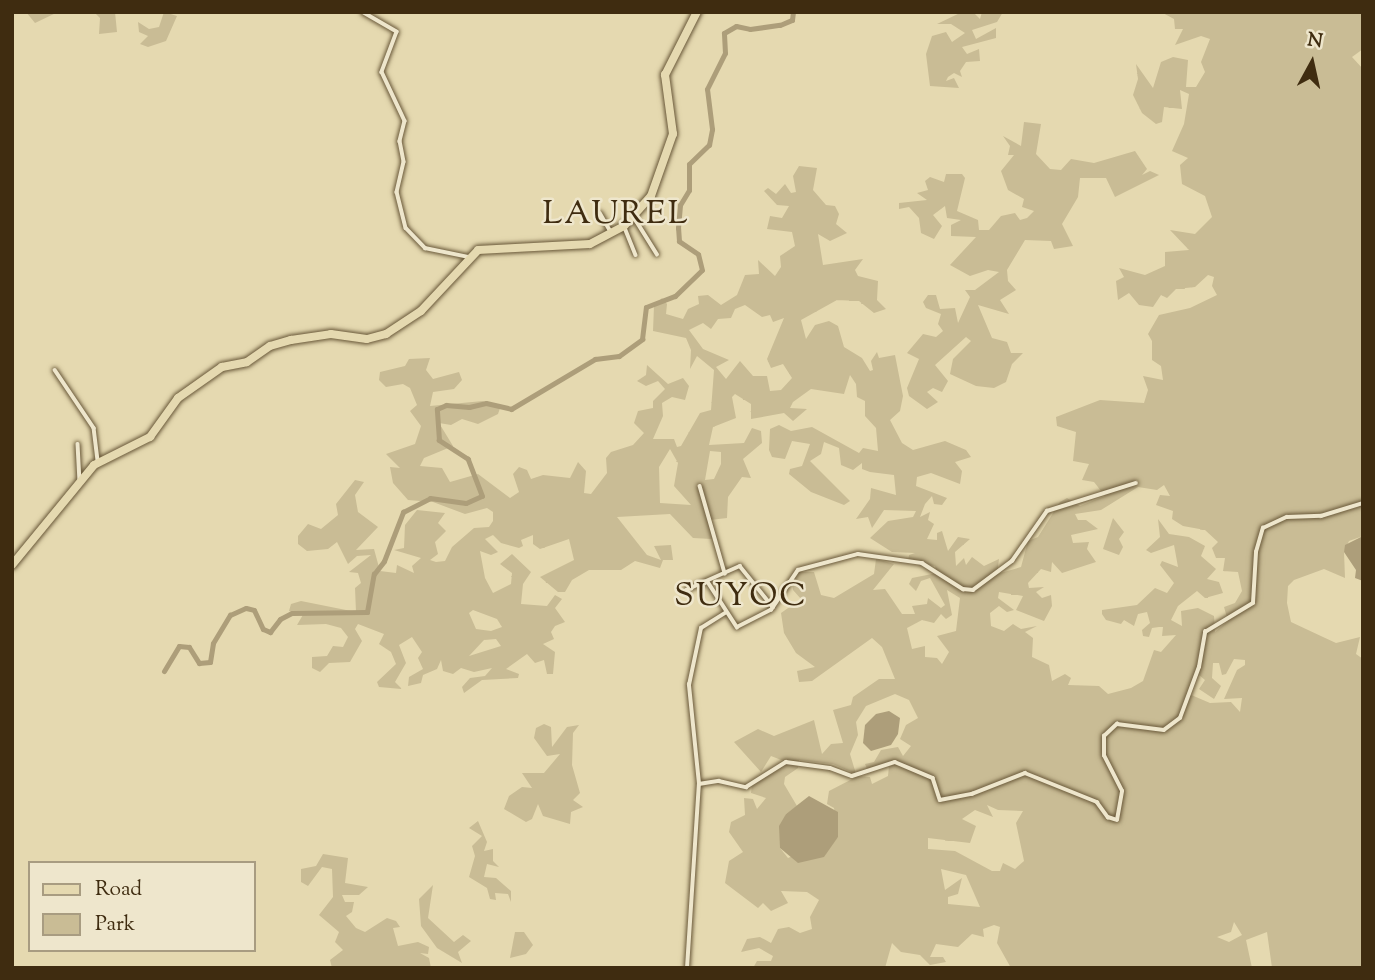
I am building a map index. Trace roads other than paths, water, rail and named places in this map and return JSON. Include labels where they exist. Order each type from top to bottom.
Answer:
[{"type":"main road","points":[[12,565],[98,462],[150,437],[180,396],[222,367],[250,361],[270,346],[291,340],[331,334],[367,339],[402,325],[436,298],[469,257],[480,250],[595,243],[634,218],[652,192],[673,134],[665,75],[697,12]]},
{"type":"street","points":[[363,12],[389,24],[398,33],[382,72],[405,121],[400,141],[403,175],[397,194],[406,228],[425,248],[469,257]]},
{"type":"street","points":[[600,213],[612,234]]},
{"type":"street","points":[[634,218],[657,254]]},
{"type":"street","points":[[624,226],[636,255]]},
{"type":"street","points":[[55,370],[94,428],[98,462]]},
{"type":"street","points":[[78,444],[81,481]]},
{"type":"street","points":[[708,582],[725,613],[738,627],[773,607],[799,570],[865,554],[922,563],[962,589],[976,589],[1015,558],[1047,511],[1136,483]]},
{"type":"street","points":[[700,486],[725,573]]},
{"type":"street","points":[[699,784],[722,781],[748,787],[789,762],[852,776],[898,762],[933,778],[940,800],[972,794],[1025,773],[1097,802],[1108,817],[1117,820],[1122,791],[1104,756],[1104,736],[1117,724],[1168,729],[1180,718],[1199,667],[1205,632],[1253,603],[1256,552],[1263,528],[1287,517],[1321,516],[1363,503]]},
{"type":"street","points":[[686,590],[741,566],[773,607]]},
{"type":"street","points":[[687,968],[699,784],[689,685],[701,628],[725,613]]},
{"type":"waterway","points":[[164,671],[179,646],[189,647],[199,663],[210,662],[213,643],[230,615],[246,608],[254,610],[263,629],[270,632],[280,619],[292,613],[367,612],[374,574],[384,561],[403,512],[430,498],[466,503],[482,496],[468,459],[439,440],[437,409],[446,405],[469,407],[486,403],[511,409],[595,359],[619,356],[642,339],[646,307],[675,296],[702,270],[698,254],[679,241],[680,205],[689,190],[689,164],[709,145],[712,129],[707,89],[725,53],[724,33],[736,26],[750,29],[780,25],[792,20],[793,12]]},
{"type":"district","name":"LAUREL","points":[[616,216]]},
{"type":"district","name":"SUYOC","points":[[741,598]]}]
